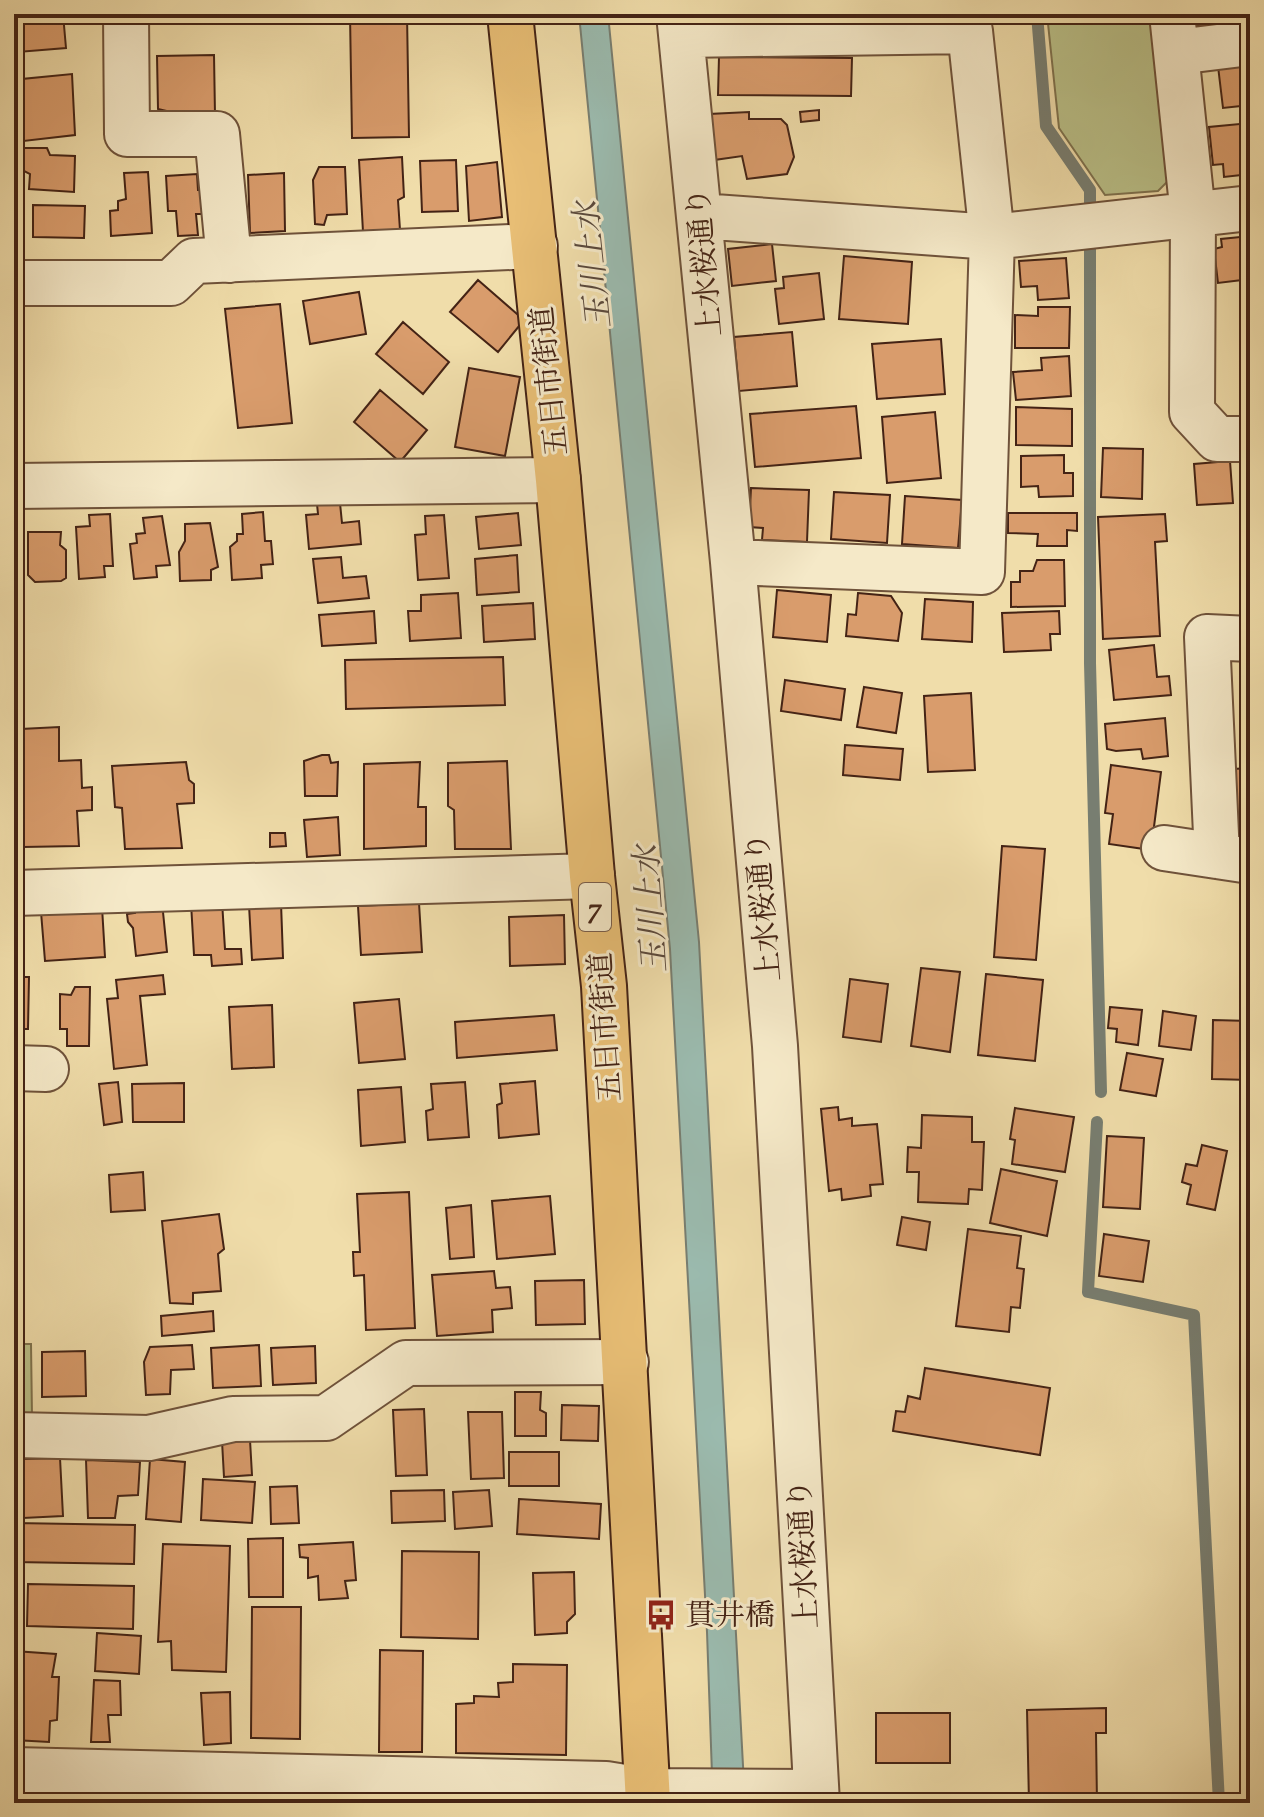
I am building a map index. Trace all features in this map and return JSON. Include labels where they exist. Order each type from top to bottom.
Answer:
[{"type":"main road","name":"五日市街道","points":[[510,14],[558,480],[604,986],[648,1797]]},
{"type":"street","points":[[126,14],[127,134],[217,134],[229,260]]},
{"type":"street","points":[[681,24],[970,31],[992,237],[982,572],[733,562]]},
{"type":"street","name":"上水桜通り","points":[[681,24],[733,562],[775,1046],[808,1796]]},
{"type":"street","points":[[1250,43],[1175,33],[1193,215],[1192,412],[1217,439],[1250,439]]},
{"type":"street","points":[[700,216],[992,237],[1250,208]]},
{"type":"street","points":[[14,283],[171,283],[194,261],[535,246]]},
{"type":"street","points":[[14,486],[558,480]]},
{"type":"street","points":[[1164,848],[1234,858],[1207,637],[1250,639]]},
{"type":"street","points":[[14,893],[592,876]]},
{"type":"street","points":[[14,1435],[149,1438],[233,1419],[326,1418],[406,1363],[626,1362]]},
{"type":"street","points":[[14,1770],[606,1784],[648,1797],[698,1790],[808,1796]]},
{"type":"green space","points":[[1047,14],[1151,14],[1169,180],[1158,191],[1105,195],[1059,128]]},
{"type":"green space","points":[[14,1344],[31,1344],[32,1416],[14,1415]]},
{"type":"shaded area","points":[[579,14],[608,14],[699,942],[745,1803],[713,1803],[707,1632],[670,949]]},
{"type":"building","points":[[14,14],[63,14],[66,48],[18,52]]},
{"type":"building","points":[[350,14],[407,14],[409,137],[352,138]]},
{"type":"building","points":[[1197,14],[1248,14],[1249,21],[1198,26]]},
{"type":"building","points":[[214,55],[215,115],[188,116],[158,109],[157,56]]},
{"type":"building","points":[[719,57],[852,58],[851,96],[718,95]]},
{"type":"building","points":[[1250,62],[1250,105],[1223,108],[1218,66]]},
{"type":"building","points":[[72,74],[75,135],[15,142],[14,99],[23,99],[22,79]]},
{"type":"building","points":[[819,110],[819,120],[801,122],[800,112]]},
{"type":"building","points":[[749,112],[749,119],[781,119],[787,125],[794,157],[787,174],[747,179],[742,156],[714,160],[709,114]]},
{"type":"building","points":[[1250,123],[1250,174],[1224,177],[1223,164],[1213,165],[1209,127]]},
{"type":"building","points":[[22,148],[47,148],[50,155],[75,156],[74,192],[29,189],[30,174],[22,170]]},
{"type":"building","points":[[402,157],[404,197],[398,200],[400,230],[363,232],[359,160]]},
{"type":"building","points":[[456,160],[458,211],[422,212],[420,161]]},
{"type":"building","points":[[497,162],[502,217],[469,221],[466,166]]},
{"type":"building","points":[[319,167],[345,167],[347,214],[327,215],[324,225],[315,224],[313,180]]},
{"type":"building","points":[[148,172],[152,233],[111,236],[110,211],[118,210],[118,201],[126,199],[124,173]]},
{"type":"building","points":[[284,173],[285,231],[250,233],[248,175]]},
{"type":"building","points":[[197,174],[198,190],[204,190],[206,214],[196,214],[198,235],[178,236],[176,211],[168,211],[166,176]]},
{"type":"building","points":[[33,205],[85,206],[84,238],[33,237]]},
{"type":"building","points":[[1250,236],[1250,279],[1218,283],[1214,249],[1222,247],[1221,239]]},
{"type":"building","points":[[772,244],[776,281],[732,286],[728,249]]},
{"type":"building","points":[[844,256],[912,262],[908,324],[839,319]]},
{"type":"building","points":[[1066,258],[1069,298],[1038,300],[1037,286],[1021,287],[1019,261]]},
{"type":"building","points":[[819,273],[824,319],[779,324],[775,289],[784,288],[783,277]]},
{"type":"building","points":[[478,280],[524,320],[498,352],[450,312]]},
{"type":"building","points":[[359,292],[366,334],[310,344],[303,301]]},
{"type":"building","points":[[280,304],[292,423],[238,428],[225,309]]},
{"type":"building","points":[[1038,307],[1070,307],[1069,348],[1015,348],[1015,315],[1038,316]]},
{"type":"building","points":[[403,322],[449,362],[423,394],[376,354]]},
{"type":"building","points":[[792,332],[797,386],[739,391],[734,337]]},
{"type":"building","points":[[941,339],[945,394],[877,399],[872,344]]},
{"type":"building","points":[[1069,356],[1071,396],[1016,400],[1013,372],[1042,370],[1041,358]]},
{"type":"building","points":[[469,368],[520,377],[505,456],[455,447]]},
{"type":"building","points":[[380,390],[427,430],[400,462],[354,422]]},
{"type":"building","points":[[856,406],[861,458],[755,467],[750,414]]},
{"type":"building","points":[[1016,407],[1072,409],[1072,446],[1016,445]]},
{"type":"building","points":[[935,412],[941,478],[887,483],[882,417]]},
{"type":"building","points":[[1103,448],[1143,449],[1142,499],[1101,497]]},
{"type":"building","points":[[1064,455],[1064,473],[1073,473],[1073,496],[1039,497],[1038,486],[1021,487],[1021,456]]},
{"type":"building","points":[[1230,461],[1233,503],[1197,505],[1194,464]]},
{"type":"building","points":[[751,488],[809,490],[807,542],[762,540],[763,528],[749,527]]},
{"type":"building","points":[[834,492],[890,495],[887,543],[831,539]]},
{"type":"building","points":[[905,496],[962,500],[958,548],[902,544]]},
{"type":"building","points":[[340,503],[342,523],[359,521],[361,544],[309,549],[306,515],[318,514],[317,504]]},
{"type":"building","points":[[263,512],[265,541],[271,541],[273,564],[261,565],[262,578],[232,580],[230,547],[237,541],[237,534],[243,534],[242,514]]},
{"type":"building","points":[[518,513],[521,545],[479,549],[476,517]]},
{"type":"building","points":[[1008,513],[1077,513],[1077,531],[1067,530],[1067,546],[1037,546],[1038,534],[1008,533]]},
{"type":"building","points":[[110,514],[113,566],[104,566],[105,577],[79,579],[76,527],[90,526],[89,515]]},
{"type":"building","points":[[1165,514],[1167,541],[1155,542],[1160,636],[1103,639],[1098,517]]},
{"type":"building","points":[[444,515],[449,578],[418,580],[415,535],[426,534],[425,516]]},
{"type":"building","points":[[162,516],[170,565],[156,566],[157,577],[134,579],[130,544],[137,543],[136,534],[145,533],[143,518]]},
{"type":"building","points":[[210,523],[218,567],[211,570],[211,580],[180,581],[179,552],[185,541],[185,524]]},
{"type":"building","points":[[28,532],[61,532],[60,545],[66,550],[66,578],[35,582],[28,575]]},
{"type":"building","points":[[517,555],[519,592],[477,595],[475,559]]},
{"type":"building","points":[[341,557],[343,578],[366,576],[369,598],[318,603],[313,559]]},
{"type":"building","points":[[1037,560],[1064,560],[1065,606],[1011,607],[1011,582],[1020,582],[1020,571],[1033,571]]},
{"type":"building","points":[[777,590],[831,595],[827,642],[773,637]]},
{"type":"building","points":[[458,593],[461,638],[410,641],[408,611],[421,611],[421,595]]},
{"type":"building","points":[[858,593],[891,596],[902,613],[898,641],[846,636],[848,614],[856,615]]},
{"type":"building","points":[[925,599],[973,602],[972,642],[922,639]]},
{"type":"building","points":[[533,603],[535,639],[484,642],[482,606]]},
{"type":"building","points":[[374,611],[376,643],[322,646],[319,615]]},
{"type":"building","points":[[1059,611],[1060,634],[1050,634],[1051,650],[1004,652],[1002,613]]},
{"type":"building","points":[[1154,645],[1157,677],[1169,676],[1171,695],[1114,700],[1109,650]]},
{"type":"building","points":[[503,657],[505,705],[346,709],[345,660]]},
{"type":"building","points":[[785,680],[845,689],[841,720],[781,711]]},
{"type":"building","points":[[864,687],[902,693],[896,733],[857,727]]},
{"type":"building","points":[[971,693],[975,770],[928,772],[924,696]]},
{"type":"building","points":[[1165,718],[1168,756],[1143,759],[1141,749],[1107,749],[1105,724]]},
{"type":"building","points":[[59,727],[59,761],[81,760],[82,788],[92,787],[92,810],[77,811],[79,846],[23,847],[21,729]]},
{"type":"building","points":[[845,745],[903,749],[900,780],[843,775]]},
{"type":"building","points":[[329,755],[331,763],[338,762],[337,796],[305,796],[304,761]]},
{"type":"building","points":[[507,761],[511,849],[455,849],[454,810],[448,806],[448,763]]},
{"type":"building","points":[[186,762],[189,780],[194,784],[194,803],[177,804],[182,848],[125,849],[122,808],[115,807],[112,766]]},
{"type":"building","points":[[420,762],[418,807],[426,807],[426,846],[364,849],[364,764]]},
{"type":"building","points":[[1111,765],[1161,772],[1151,850],[1109,844],[1113,814],[1105,813]]},
{"type":"building","points":[[1250,768],[1250,834],[1236,834],[1233,769]]},
{"type":"building","points":[[338,817],[340,855],[307,857],[304,820]]},
{"type":"building","points":[[270,833],[285,833],[286,846],[270,847]]},
{"type":"building","points":[[1002,846],[1045,849],[1036,960],[994,957]]},
{"type":"building","points":[[222,901],[225,949],[241,949],[242,964],[212,966],[211,955],[194,955],[191,903]]},
{"type":"building","points":[[162,902],[167,952],[136,956],[133,928],[127,914],[135,913],[134,904]]},
{"type":"building","points":[[281,903],[283,958],[252,960],[249,905]]},
{"type":"building","points":[[419,903],[422,952],[361,955],[358,906]]},
{"type":"building","points":[[102,907],[105,957],[45,961],[41,912]]},
{"type":"building","points":[[564,915],[565,964],[510,966],[509,917]]},
{"type":"building","points":[[921,968],[960,972],[950,1052],[911,1046]]},
{"type":"building","points":[[986,974],[1043,980],[1035,1061],[978,1055]]},
{"type":"building","points":[[163,975],[165,994],[140,996],[147,1065],[114,1069],[107,999],[118,998],[116,980]]},
{"type":"building","points":[[14,977],[29,977],[28,1029],[14,1029]]},
{"type":"building","points":[[850,979],[888,984],[881,1042],[843,1037]]},
{"type":"building","points":[[75,987],[90,987],[89,1046],[67,1046],[67,1029],[60,1029],[60,994],[71,995]]},
{"type":"building","points":[[399,999],[405,1059],[359,1063],[354,1003]]},
{"type":"building","points":[[272,1005],[274,1067],[232,1069],[229,1007]]},
{"type":"building","points":[[1110,1007],[1142,1010],[1138,1045],[1116,1042],[1117,1029],[1108,1028]]},
{"type":"building","points":[[1163,1011],[1196,1016],[1191,1050],[1159,1046]]},
{"type":"building","points":[[554,1015],[557,1050],[457,1058],[455,1022]]},
{"type":"building","points":[[1213,1020],[1250,1021],[1250,1080],[1212,1079]]},
{"type":"building","points":[[1127,1053],[1163,1059],[1156,1096],[1120,1090]]},
{"type":"building","points":[[535,1081],[539,1134],[499,1138],[497,1105],[502,1103],[500,1084]]},
{"type":"building","points":[[118,1082],[122,1122],[104,1125],[99,1084]]},
{"type":"building","points":[[465,1082],[469,1137],[428,1140],[426,1111],[433,1109],[431,1084]]},
{"type":"building","points":[[184,1083],[184,1122],[133,1122],[132,1084]]},
{"type":"building","points":[[401,1087],[405,1142],[361,1146],[358,1090]]},
{"type":"building","points":[[838,1107],[839,1120],[852,1118],[852,1126],[877,1124],[883,1184],[870,1185],[871,1196],[842,1200],[841,1189],[829,1191],[821,1109]]},
{"type":"building","points":[[1015,1108],[1074,1117],[1065,1172],[1012,1164],[1015,1140],[1010,1139]]},
{"type":"building","points":[[922,1115],[972,1117],[972,1142],[984,1142],[982,1190],[969,1189],[968,1204],[918,1202],[919,1172],[907,1172],[908,1147],[921,1148]]},
{"type":"building","points":[[1107,1136],[1144,1138],[1140,1209],[1103,1207]]},
{"type":"building","points":[[1202,1145],[1227,1151],[1215,1210],[1187,1204],[1191,1185],[1182,1182],[1186,1164],[1197,1166]]},
{"type":"building","points":[[1001,1169],[1057,1181],[1047,1236],[990,1223]]},
{"type":"building","points":[[143,1172],[145,1210],[111,1212],[109,1175]]},
{"type":"building","points":[[409,1192],[415,1328],[366,1330],[364,1275],[354,1276],[353,1252],[360,1252],[357,1194]]},
{"type":"building","points":[[550,1196],[555,1254],[497,1259],[492,1201]]},
{"type":"building","points":[[471,1205],[474,1257],[450,1259],[446,1208]]},
{"type":"building","points":[[219,1214],[224,1249],[218,1254],[221,1291],[193,1293],[193,1304],[170,1303],[162,1221]]},
{"type":"building","points":[[902,1217],[930,1222],[926,1250],[897,1245]]},
{"type":"building","points":[[968,1229],[1021,1236],[1017,1268],[1024,1269],[1020,1308],[1011,1307],[1009,1332],[956,1326]]},
{"type":"building","points":[[1104,1234],[1149,1241],[1143,1282],[1099,1276]]},
{"type":"building","points":[[494,1271],[496,1288],[510,1287],[512,1308],[492,1310],[493,1332],[437,1336],[432,1275]]},
{"type":"building","points":[[584,1280],[585,1324],[536,1325],[535,1281]]},
{"type":"building","points":[[213,1311],[214,1331],[162,1336],[161,1316]]},
{"type":"building","points":[[192,1345],[194,1369],[171,1370],[170,1394],[146,1395],[144,1362],[150,1347]]},
{"type":"building","points":[[259,1345],[261,1386],[213,1388],[211,1348]]},
{"type":"building","points":[[315,1346],[316,1383],[273,1385],[271,1348]]},
{"type":"building","points":[[85,1351],[86,1396],[42,1397],[42,1352]]},
{"type":"building","points":[[925,1368],[1050,1388],[1040,1455],[893,1431],[896,1411],[905,1412],[908,1396],[920,1399]]},
{"type":"building","points":[[515,1392],[541,1392],[540,1410],[546,1413],[546,1436],[515,1436]]},
{"type":"building","points":[[562,1405],[599,1406],[598,1441],[561,1440]]},
{"type":"building","points":[[424,1409],[427,1475],[396,1476],[393,1410]]},
{"type":"building","points":[[468,1412],[502,1412],[504,1478],[471,1479]]},
{"type":"building","points":[[250,1440],[252,1475],[224,1477],[222,1441]]},
{"type":"building","points":[[509,1452],[559,1452],[559,1486],[509,1486]]},
{"type":"building","points":[[60,1458],[63,1516],[23,1518],[20,1459]]},
{"type":"building","points":[[150,1459],[185,1462],[181,1522],[146,1519]]},
{"type":"building","points":[[86,1460],[140,1462],[138,1495],[118,1496],[115,1518],[88,1518]]},
{"type":"building","points":[[203,1479],[255,1482],[252,1523],[201,1520]]},
{"type":"building","points":[[297,1486],[299,1523],[271,1524],[270,1487]]},
{"type":"building","points":[[444,1490],[445,1521],[392,1523],[391,1491]]},
{"type":"building","points":[[489,1490],[492,1526],[455,1529],[453,1492]]},
{"type":"building","points":[[519,1499],[601,1504],[599,1539],[517,1534]]},
{"type":"building","points":[[14,1523],[135,1525],[134,1564],[14,1562]]},
{"type":"building","points":[[283,1538],[283,1597],[249,1597],[248,1539]]},
{"type":"building","points":[[353,1542],[356,1580],[345,1581],[348,1598],[319,1600],[318,1576],[308,1578],[308,1558],[300,1557],[299,1545]]},
{"type":"building","points":[[163,1544],[230,1546],[226,1672],[172,1670],[171,1641],[158,1642]]},
{"type":"building","points":[[402,1551],[479,1552],[478,1639],[401,1637]]},
{"type":"building","points":[[574,1572],[575,1614],[567,1622],[567,1633],[535,1635],[533,1573]]},
{"type":"building","points":[[28,1584],[134,1586],[133,1629],[27,1626]]},
{"type":"building","points":[[252,1607],[301,1607],[300,1739],[251,1738]]},
{"type":"building","points":[[97,1633],[141,1636],[139,1674],[95,1671]]},
{"type":"building","points":[[380,1650],[423,1651],[422,1752],[379,1752]]},
{"type":"building","points":[[14,1651],[56,1654],[52,1677],[59,1677],[57,1720],[50,1721],[49,1742],[14,1740]]},
{"type":"building","points":[[513,1664],[567,1665],[566,1755],[456,1753],[456,1704],[474,1703],[474,1696],[499,1697],[498,1683],[513,1682]]},
{"type":"building","points":[[94,1680],[120,1681],[121,1715],[108,1715],[110,1742],[91,1742]]},
{"type":"building","points":[[230,1692],[231,1743],[204,1745],[201,1693]]},
{"type":"building","points":[[1106,1708],[1106,1733],[1096,1733],[1097,1803],[1029,1803],[1027,1710]]},
{"type":"building","points":[[876,1713],[950,1713],[950,1763],[876,1763]]},
{"type":"building","points":[[40,1797],[94,1798],[94,1803],[40,1803]]},
{"type":"building","points":[[278,1797],[279,1803],[236,1803],[236,1798]]},
{"type":"waterway","points":[[1037,14],[1046,126],[1090,190],[1090,217]]},
{"type":"waterway","points":[[1090,235],[1090,663],[1101,1092]]},
{"type":"waterway","points":[[1097,1122],[1088,1292],[1194,1315],[1219,1803]]},
{"type":"place","name":"貫井橋","points":[[661,1615]]},
{"type":"water label","name":"玉川上水","points":[[592,265]]},
{"type":"water label","name":"玉川上水","points":[[650,909]]}]
